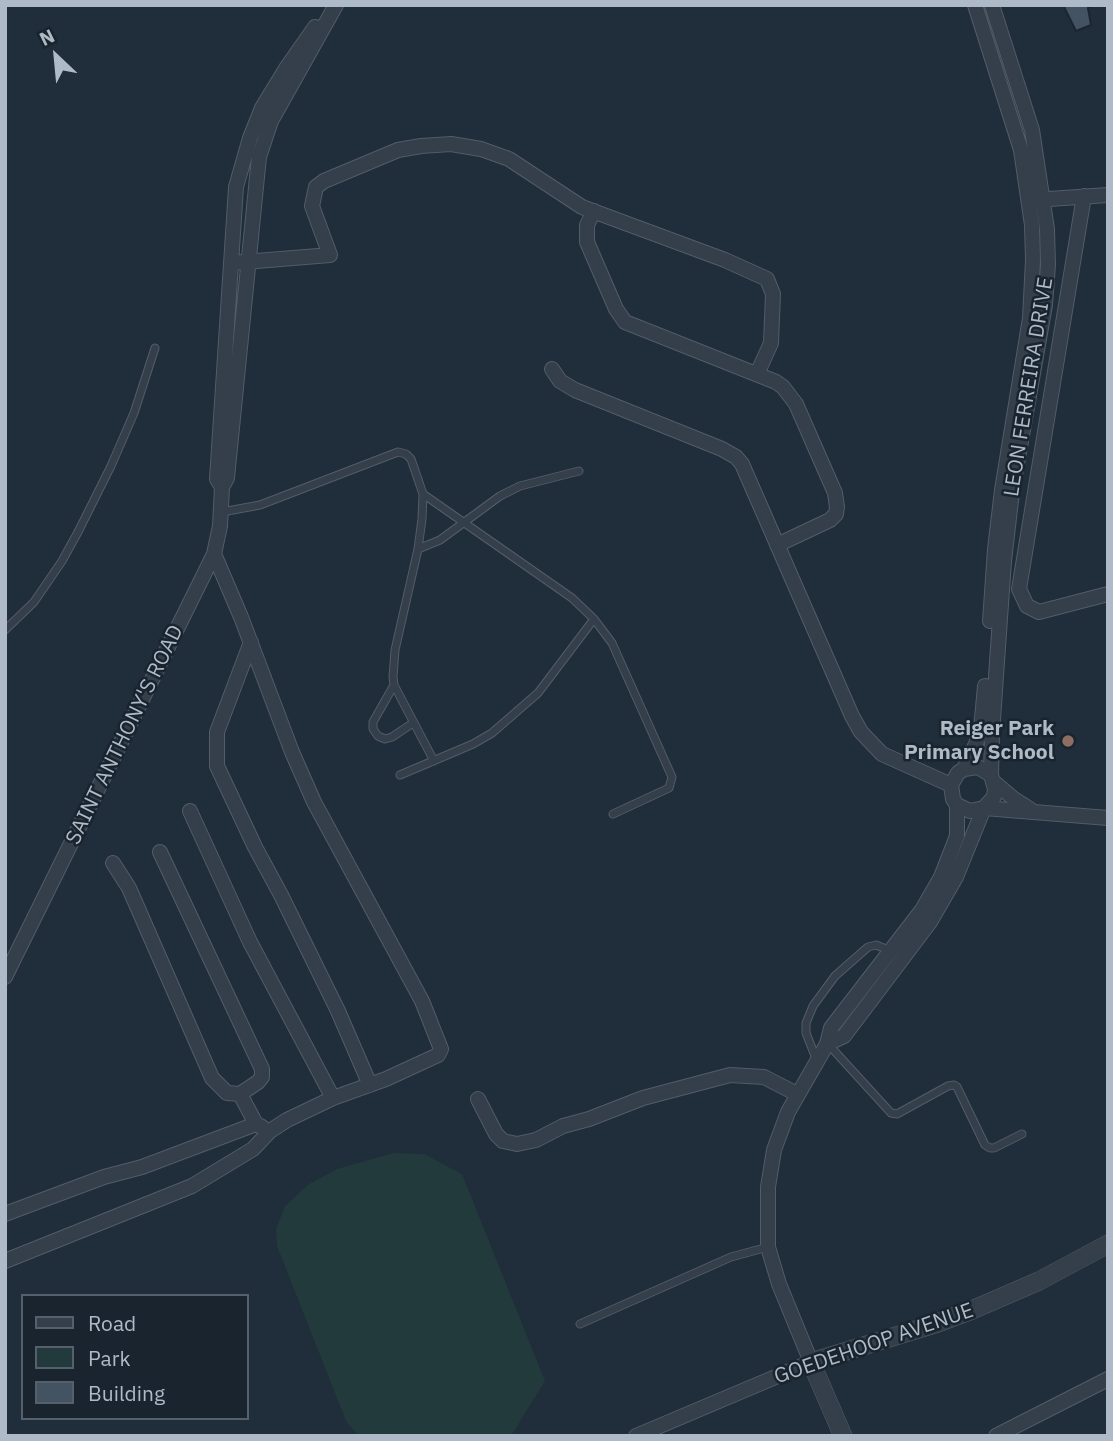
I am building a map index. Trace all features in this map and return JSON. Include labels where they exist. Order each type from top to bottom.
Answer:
[{"type":"street","points":[[331,5],[287,66],[262,108],[236,187],[217,479],[222,487],[227,478],[258,157],[271,121],[336,5]]},
{"type":"street","name":"LEON FERREIRA DRIVE","points":[[975,5],[1014,122],[1048,253],[1045,305],[1012,492],[996,657],[992,778]]},
{"type":"street","name":"LEON FERREIRA DRIVE","points":[[964,769],[981,729],[996,537],[1030,318],[1036,200],[1032,130],[992,5]]},
{"type":"street","points":[[232,263],[330,255],[313,206],[316,187],[324,181],[398,150],[451,144],[481,149],[509,159],[582,207],[767,279],[773,294],[771,343],[757,374]]},
{"type":"street","points":[[1036,200],[1108,195]]},
{"type":"street","points":[[1084,196],[1019,580],[1020,595],[1027,606],[1039,612],[1108,594]]},
{"type":"street","points":[[594,211],[587,225],[587,242],[620,317],[634,327],[776,382],[791,395],[837,499],[836,514],[830,520],[777,545]]},
{"type":"street","points":[[552,369],[560,381],[575,390],[736,457],[742,464],[861,732],[882,754],[951,785]]},
{"type":"street","name":"SAINT ANTHONY'S ROAD","points":[[5,977],[214,554],[222,512],[222,487]]},
{"type":"street","points":[[5,1213],[104,1177],[263,1128],[439,1055],[441,1049],[422,1002],[314,802],[214,554]]},
{"type":"street","points":[[251,642],[217,732],[217,766],[338,1012],[370,1085]]},
{"type":"street","points":[[1035,813],[1014,799],[978,767],[964,769],[958,773],[951,785],[953,799],[957,805],[970,811],[984,808],[1035,813],[1108,818]]},
{"type":"street","points":[[843,1436],[783,1296],[768,1247],[770,1167],[780,1132],[797,1094],[827,1044],[831,1028],[896,955],[930,922],[956,877],[984,808],[994,797],[992,778]]},
{"type":"street","points":[[896,955],[942,877],[957,836],[957,805]]},
{"type":"street","points":[[190,811],[260,962],[333,1098]]},
{"type":"street","points":[[113,863],[134,899],[212,1078],[227,1093],[240,1094],[258,1082],[263,1074],[262,1069],[160,852]]},
{"type":"street","points":[[478,1099],[496,1134],[503,1141],[517,1144],[536,1140],[563,1126],[589,1119],[652,1094],[730,1075],[764,1077],[797,1094]]},
{"type":"street","points":[[240,1094],[263,1128]]},
{"type":"street","points":[[5,1261],[192,1186],[253,1149],[263,1128]]},
{"type":"street","name":"GOEDEHOOP AVENUE","points":[[636,1436],[811,1362],[972,1310],[1039,1281],[1108,1244]]},
{"type":"street","points":[[996,1436],[1108,1378]]},
{"type":"lane","points":[[5,630],[34,602],[78,532],[134,413],[155,348]]},
{"type":"lane","points":[[222,512],[260,505],[398,452],[411,459],[423,494],[418,549],[394,658],[394,685],[434,761]]},
{"type":"lane","points":[[418,549],[440,540],[500,496],[520,486],[579,471]]},
{"type":"lane","points":[[423,494],[572,598],[594,619],[612,643],[672,777],[669,788],[613,814]]},
{"type":"lane","points":[[400,775],[473,744],[492,733],[538,693],[594,619]]},
{"type":"lane","points":[[394,685],[373,722],[373,729],[378,736],[392,737],[414,723]]},
{"type":"lane","points":[[817,1061],[806,1032],[806,1023],[813,1006],[835,976],[868,947],[876,946],[896,955]]},
{"type":"lane","points":[[827,1044],[891,1113],[898,1114],[948,1086],[954,1086],[957,1087],[985,1145],[990,1149],[1023,1134]]},
{"type":"lane","points":[[580,1324],[731,1257],[768,1247]]},
{"type":"green space","points":[[393,1153],[424,1154],[462,1174],[545,1381],[511,1436],[358,1436],[346,1421],[277,1246],[276,1229],[285,1206],[309,1184],[337,1169]]},
{"type":"building","points":[[1063,5],[1094,5],[1088,8],[1091,25],[1076,31]]},
{"type":"place","name":"Reiger Park Primary School","points":[[1068,741]]}]
